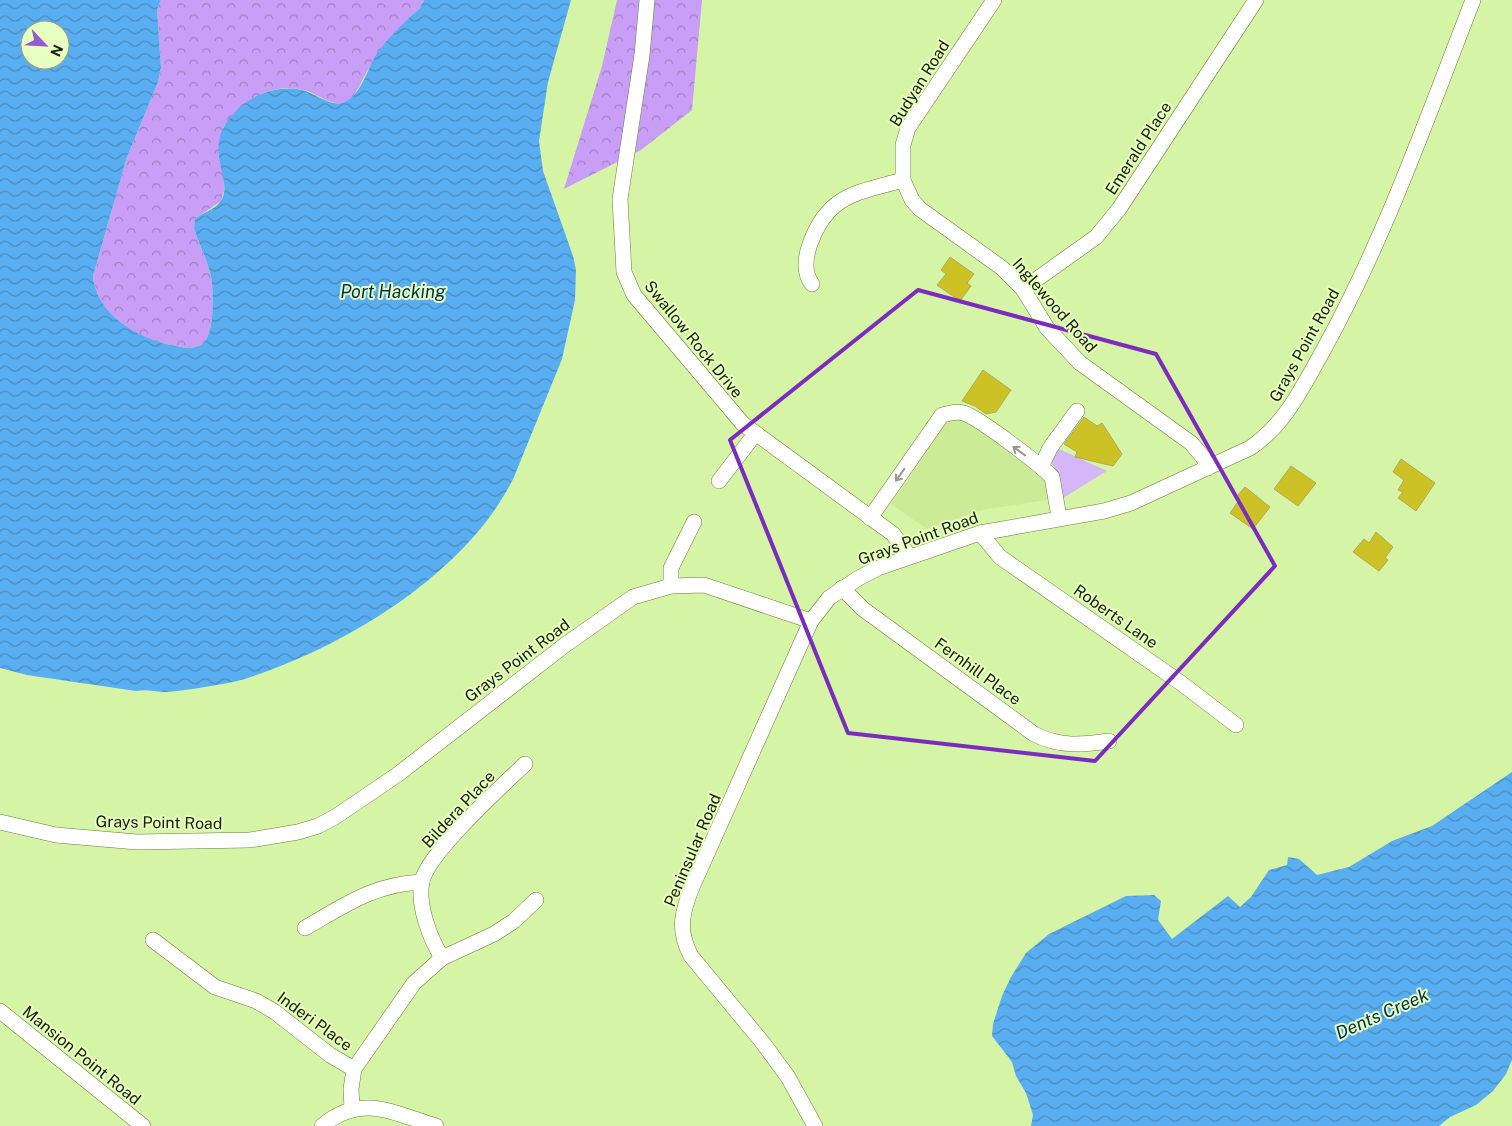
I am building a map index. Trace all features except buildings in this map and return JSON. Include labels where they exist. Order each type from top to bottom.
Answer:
[{"type":"street","name":"Swallow Rock Drive","points":[[647,0],[642,55],[620,200],[624,272],[634,295],[728,408],[755,434],[893,534],[909,556]]},
{"type":"street","name":"Budyan Road","points":[[903,180],[901,162],[908,128],[994,0]]},
{"type":"street","name":"Emerald Place","points":[[1023,289],[1096,237],[1119,209],[1256,0]]},
{"type":"street","name":"Grays Point Road","points":[[0,822],[56,835],[137,842],[250,840],[298,832],[318,826],[397,775],[565,645],[633,597],[671,586],[704,585],[811,621],[829,598],[842,588],[878,568],[980,532],[1104,511],[1131,503],[1250,448],[1265,438],[1296,399],[1374,252],[1473,0]]},
{"type":"street","points":[[812,284],[807,277],[805,256],[817,223],[833,205],[860,191],[903,180]]},
{"type":"street","name":"Inglewood Road","points":[[903,180],[912,200],[926,214],[1002,268],[1023,289],[1048,328],[1080,364],[1191,443],[1203,457],[1208,468]]},
{"type":"street","points":[[870,518],[942,415],[955,411],[965,414],[1041,467],[1052,477],[1058,518]]},
{"type":"street","points":[[1041,467],[1050,448],[1077,411]]},
{"type":"street","points":[[719,481],[755,434]]},
{"type":"street","points":[[671,586],[671,568],[694,522]]},
{"type":"street","name":"Roberts Lane","points":[[980,532],[1000,557],[1181,683],[1236,725]]},
{"type":"street","name":"Fernhill Place","points":[[842,588],[863,609],[1034,734],[1052,742],[1064,744],[1082,745],[1109,741]]},
{"type":"street","name":"Peninsular Road","points":[[811,621],[696,878],[686,902],[681,925],[684,941],[691,956],[763,1043],[788,1077],[816,1126]]},
{"type":"street","name":"Bildera Place","points":[[422,882],[428,867],[444,847],[525,764]]},
{"type":"street","points":[[305,928],[364,894],[386,886],[422,882],[422,901],[427,923],[442,958]]},
{"type":"street","points":[[352,1108],[351,1089],[354,1069],[414,983],[442,958],[494,934],[514,920],[536,900]]},
{"type":"street","name":"Inderi Place","points":[[153,940],[215,987],[256,1001],[276,1012],[330,1055],[354,1069]]},
{"type":"street","name":"Mansion Point Road","points":[[0,1011],[143,1126]]},
{"type":"street","points":[[322,1126],[341,1112],[352,1108],[380,1109],[436,1126]]},
{"type":"highlighted area","points":[[918,290],[1156,354],[1275,566],[1095,761],[848,733],[730,440]]},
{"type":"shaded area","points":[[963,415],[1049,477],[1052,499],[982,510],[927,529],[891,504],[923,457],[920,453],[945,417]]},
{"type":"shaded area","points":[[1057,448],[1107,471],[1063,498],[1051,459]]},
{"type":"green space","points":[[161,0],[424,0],[420,8],[403,24],[381,50],[355,93],[344,103],[334,103],[304,90],[280,88],[269,91],[247,102],[223,128],[224,191],[221,201],[195,219],[194,228],[211,276],[213,306],[211,325],[206,340],[201,345],[190,348],[158,342],[144,337],[120,322],[102,302],[96,290],[93,276],[127,157],[158,82],[161,67],[157,10]]},
{"type":"green space","points":[[617,0],[702,0],[692,110],[641,150],[564,189],[602,66]]},
{"type":"water","name":"Port Hacking","points":[[0,0],[161,0],[157,10],[161,67],[158,82],[127,157],[93,276],[96,290],[102,302],[120,322],[145,337],[158,342],[190,348],[201,345],[206,340],[211,325],[213,306],[211,276],[194,228],[195,219],[217,205],[224,193],[219,149],[220,136],[227,122],[239,108],[260,94],[286,89],[302,90],[329,102],[345,102],[356,93],[378,52],[420,8],[424,0],[571,0],[548,82],[539,141],[543,171],[573,256],[576,270],[575,300],[562,359],[514,477],[493,512],[466,545],[434,576],[398,603],[359,628],[320,649],[241,680],[214,686],[163,692],[136,691],[27,675],[0,668]]},
{"type":"water","name":"Dents Creek","points":[[1512,772],[1512,1060],[1506,1074],[1493,1091],[1476,1105],[1450,1117],[1439,1126],[1031,1126],[1033,1115],[1026,1093],[1016,1076],[1012,1062],[992,1036],[993,1024],[1002,996],[1011,977],[1026,953],[1049,934],[1126,896],[1154,895],[1161,901],[1158,920],[1172,939],[1228,896],[1240,907],[1251,897],[1269,870],[1287,865],[1288,857],[1299,859],[1317,875],[1349,867],[1392,841],[1432,826]]}]
